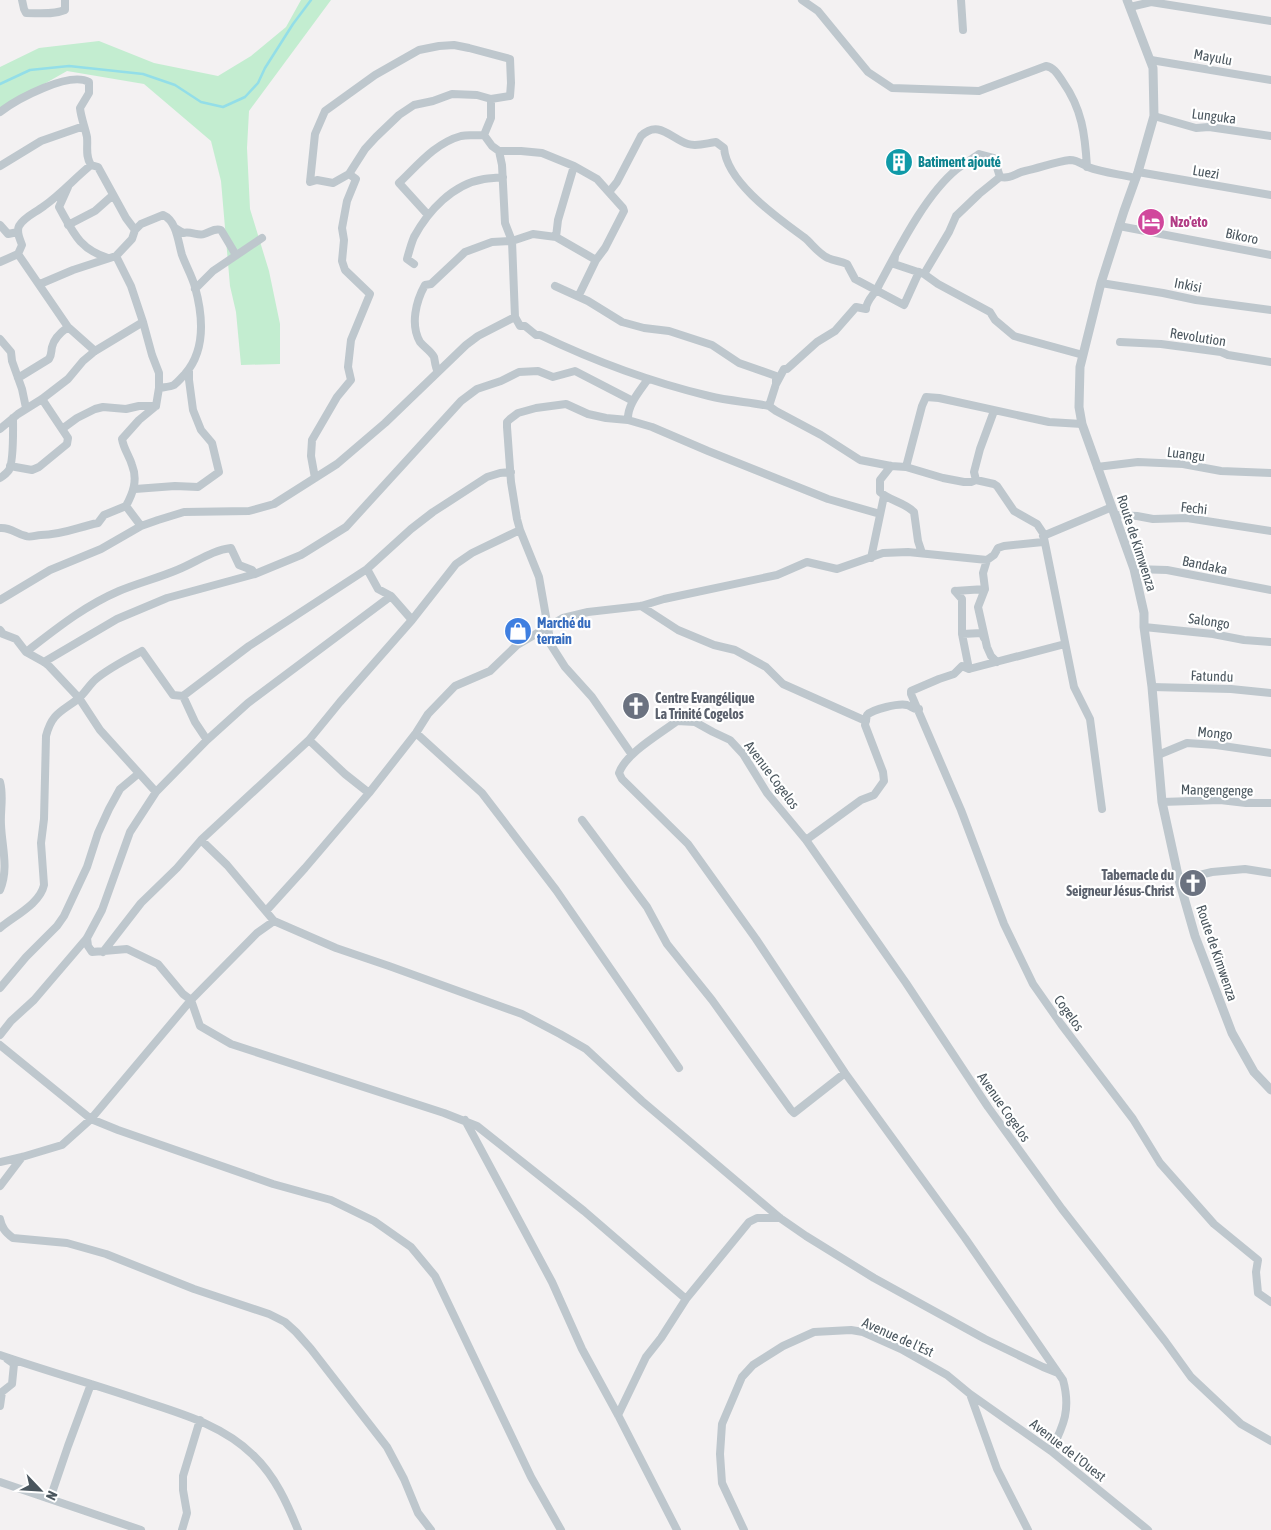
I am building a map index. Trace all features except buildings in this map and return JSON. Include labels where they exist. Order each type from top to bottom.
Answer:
[{"type":"street","points":[[22,0],[26,13],[48,14],[59,13],[65,10],[65,0]]},
{"type":"street","points":[[802,0],[818,12],[868,72],[892,88],[979,91],[1046,66],[1054,68],[1073,96],[1078,107],[1085,133],[1087,167]]},
{"type":"street","points":[[960,0],[963,30]]},
{"type":"street","points":[[1129,3],[1151,2],[1271,21]]},
{"type":"street","name":"Route de Kimwenza","points":[[1129,3],[1151,60],[1154,83],[1154,116],[1137,175],[1101,283],[1080,367],[1079,408],[1082,424],[1134,569],[1144,614],[1162,802],[1179,880],[1195,936],[1232,1033],[1254,1072],[1271,1090]]},
{"type":"street","points":[[454,45],[490,52],[510,59],[510,96],[491,98],[477,95],[452,94],[414,105],[399,115],[376,137],[365,149],[349,174],[333,183],[317,180],[310,182],[315,134],[325,111],[376,75],[420,50],[454,45]]},
{"type":"street","name":"Mayulu","points":[[1151,60],[1271,80]]},
{"type":"street","points":[[0,112],[39,90],[62,82],[81,79],[89,82],[88,95],[80,108],[86,136],[88,161],[99,168],[126,218],[135,230]]},
{"type":"street","points":[[484,135],[491,118],[491,98]]},
{"type":"street","name":"Lunguka","points":[[1154,116],[1196,128],[1209,127],[1271,136]]},
{"type":"street","points":[[0,166],[41,140],[84,126]]},
{"type":"street","points":[[609,192],[617,182],[641,136],[646,132],[660,130],[687,144],[696,146],[716,142],[724,148],[724,155],[731,171],[755,198],[780,221],[805,238],[827,258],[847,264],[855,279],[876,291],[904,305],[949,232],[956,216],[1000,177],[994,158],[979,154],[958,169],[931,199],[895,256],[876,291],[866,304],[866,308],[856,307],[833,332],[818,341],[787,369],[784,369],[776,384],[769,406]]},
{"type":"street","points":[[484,135],[492,146],[499,151],[542,153],[574,166],[597,179],[624,211],[605,248],[596,260],[579,295]]},
{"type":"street","points":[[428,215],[398,183],[440,146],[461,136],[484,135]]},
{"type":"street","points":[[499,151],[502,165],[505,223],[512,241],[515,317],[520,326],[524,326],[536,335],[540,335],[574,351],[648,379],[711,396],[769,406],[821,435],[854,457],[891,466],[906,467],[930,475],[964,482],[976,480],[994,484],[1014,511],[1041,528],[1074,687],[1090,719],[1102,808]]},
{"type":"street","name":"Luezi","points":[[1000,177],[1017,176],[1024,171],[1051,163],[1072,160],[1087,167],[1271,194]]},
{"type":"street","points":[[0,262],[18,254],[22,245],[18,232],[20,226],[28,217],[44,206],[92,165]]},
{"type":"street","points":[[556,237],[558,220],[574,166]]},
{"type":"street","points":[[315,478],[311,456],[312,440],[337,397],[351,380],[348,367],[351,340],[370,294],[345,270],[342,262],[344,240],[342,228],[347,201],[356,179],[349,174]]},
{"type":"street","points":[[414,264],[407,259],[414,238],[428,215],[454,192],[464,186],[483,179],[503,177]]},
{"type":"street","points":[[0,528],[14,530],[26,537],[56,534],[98,523],[104,515],[126,506],[134,489],[135,475],[122,439],[139,420],[156,406],[159,373],[132,286],[112,257],[90,251],[83,246],[68,224],[59,207],[69,184]]},
{"type":"street","points":[[68,224],[95,211],[113,195]]},
{"type":"street","points":[[40,284],[73,270],[112,257],[132,238],[135,230],[141,224],[163,215],[167,217],[175,228],[182,255],[195,289],[199,307],[201,343],[189,369],[175,384],[159,388]]},
{"type":"street","points":[[0,225],[8,234],[18,232]]},
{"type":"street","name":"Bikoro","points":[[1119,226],[1271,255]]},
{"type":"street","points":[[175,228],[183,233],[202,234],[215,229],[221,230],[236,255]]},
{"type":"street","points":[[438,372],[434,357],[421,343],[414,326],[420,293],[425,285],[431,284],[465,252],[492,242],[512,241],[533,234],[556,237],[596,260]]},
{"type":"street","points":[[195,289],[206,276],[262,238]]},
{"type":"street","points":[[18,254],[68,327],[95,351]]},
{"type":"street","points":[[895,256],[894,264],[922,273],[938,284],[990,312],[995,320],[1014,336],[1083,355]]},
{"type":"street","name":"Inkisi","points":[[1101,283],[1163,292],[1196,300],[1271,310]]},
{"type":"street","points":[[555,286],[579,295],[622,322],[644,328],[669,331],[712,345],[739,363],[776,376],[776,384]]},
{"type":"street","points":[[0,600],[50,570],[101,548],[141,526],[184,512],[249,511],[274,504],[299,490],[337,464],[385,423],[466,345],[478,336],[515,317]]},
{"type":"street","points":[[0,429],[71,376],[83,361],[95,351],[143,322]]},
{"type":"street","points":[[18,378],[49,359],[53,344],[58,336],[68,327]]},
{"type":"street","points":[[0,339],[10,352],[26,408]]},
{"type":"street","name":"Revolution","points":[[1120,342],[1161,344],[1221,352],[1228,355],[1271,362]]},
{"type":"street","points":[[134,489],[175,486],[198,487],[219,472],[212,443],[201,430],[193,410],[189,369]]},
{"type":"street","points":[[44,662],[125,616],[167,598],[255,574],[301,555],[346,527],[461,401],[477,389],[501,381],[518,372],[538,371],[553,376],[575,371],[633,401]]},
{"type":"street","points":[[628,420],[633,401],[648,379]]},
{"type":"street","points":[[906,467],[926,397],[939,398],[1049,422],[1082,424]]},
{"type":"street","points":[[10,466],[32,470],[45,464],[67,444],[68,438],[42,399]]},
{"type":"street","points":[[632,755],[592,697],[565,666],[551,646],[539,577],[520,530],[506,427],[510,419],[518,413],[536,408],[566,404],[588,414],[628,420],[652,427],[828,499],[880,514]]},
{"type":"street","points":[[62,429],[77,418],[103,407],[126,409],[139,406],[156,406]]},
{"type":"street","points":[[976,480],[974,472],[978,455],[994,411]]},
{"type":"street","points":[[0,478],[10,466],[13,445],[13,418]]},
{"type":"street","name":"Luangu","points":[[1097,467],[1138,462],[1183,464],[1221,471],[1271,473]]},
{"type":"street","points":[[891,466],[880,480],[880,492],[884,496],[905,504],[914,512],[918,541],[922,553]]},
{"type":"street","points":[[0,928],[40,895],[44,885],[41,843],[44,819],[46,736],[49,726],[57,714],[79,698],[96,680],[118,664],[142,651],[172,695],[183,696],[249,646],[367,569],[411,529],[433,512],[487,478],[500,473],[511,472]]},
{"type":"street","points":[[871,558],[884,496]]},
{"type":"street","points":[[126,506],[141,526]]},
{"type":"street","points":[[984,638],[978,607],[985,589],[983,573],[987,560],[994,555],[998,548],[1043,539],[1113,511]]},
{"type":"street","name":"Fechi","points":[[1113,511],[1153,519],[1187,518],[1271,531]]},
{"type":"street","points":[[103,952],[141,903],[177,868],[202,840],[309,740],[412,620],[456,564],[472,553],[520,530]]},
{"type":"street","points":[[26,652],[78,612],[99,600],[120,590],[176,570],[221,549],[231,548],[239,565],[252,570],[255,574]]},
{"type":"street","points":[[266,912],[369,793],[416,733],[428,714],[455,686],[490,671],[517,645],[563,618],[588,612],[641,606],[708,589],[777,575],[807,562],[837,569],[883,553],[922,553],[987,560]]},
{"type":"street","points":[[367,569],[378,589],[391,596],[412,620]]},
{"type":"street","name":"Bandaka","points":[[1134,569],[1167,570],[1271,590]]},
{"type":"street","points":[[985,589],[955,591],[962,599],[962,634],[969,669],[1065,644]]},
{"type":"street","points":[[0,1035],[11,1021],[34,1000],[87,938],[102,910],[130,832],[156,792],[207,740],[248,703],[391,596]]},
{"type":"street","points":[[641,606],[678,630],[714,645],[735,650],[766,668],[783,684],[866,721]]},
{"type":"street","name":"Salongo","points":[[1144,627],[1271,642]]},
{"type":"street","points":[[0,630],[3,634],[16,640],[26,652],[44,662],[79,698],[100,730],[156,792]]},
{"type":"street","points":[[962,634],[982,633],[991,656],[997,662]]},
{"type":"street","name":"Cogelos","points":[[969,669],[962,666],[954,674],[912,691],[961,810],[1004,924],[1033,984],[1066,1032],[1133,1119],[1160,1163],[1214,1224],[1258,1260],[1256,1272],[1258,1293],[1271,1302]]},
{"type":"street","name":"Fatundu","points":[[1152,687],[1231,689],[1271,693]]},
{"type":"street","points":[[183,696],[195,722],[207,740]]},
{"type":"street","points":[[806,840],[860,800],[874,795],[884,780],[883,772],[866,729],[867,714],[873,709],[906,705],[913,709],[919,709]]},
{"type":"street","name":"Avenue Cogelos","points":[[1051,1451],[1062,1430],[1066,1413],[1066,1390],[1063,1380],[965,1238],[845,1073],[756,940],[688,844],[619,774],[621,768],[632,755],[677,722],[694,722],[730,740],[743,754],[767,793],[806,840],[906,983],[988,1107],[1062,1209],[1165,1341],[1191,1378],[1241,1424],[1271,1441]]},
{"type":"street","points":[[416,733],[482,792],[556,890],[679,1068]]},
{"type":"street","points":[[309,740],[345,774],[369,793]]},
{"type":"street","name":"Mongo","points":[[1158,755],[1187,743],[1271,753]]},
{"type":"street","points":[[0,988],[64,916],[87,868],[98,833],[109,809],[120,789],[138,774]]},
{"type":"street","points":[[0,782],[3,792],[0,822],[6,863],[0,890]]},
{"type":"street","name":"Mangengenge","points":[[1162,802],[1220,800],[1271,803]]},
{"type":"street","points":[[582,820],[647,907],[667,944],[712,1000],[794,1113],[845,1073]]},
{"type":"street","points":[[202,840],[227,865],[274,921],[336,948],[522,1014],[586,1049],[642,1101],[780,1218],[874,1278],[985,1339],[1058,1373]]},
{"type":"street","points":[[1179,880],[1212,872],[1245,869],[1271,873]]},
{"type":"street","points":[[0,1162],[62,1145],[91,1119],[191,1000],[257,933],[274,921]]},
{"type":"street","points":[[87,938],[88,946],[92,952],[127,949],[143,955],[158,964],[182,994],[191,1000],[200,1026],[232,1044],[465,1120],[477,1126],[584,1211],[686,1298]]},
{"type":"street","points":[[0,1045],[91,1119],[273,1184],[331,1200],[374,1221],[411,1246],[435,1276],[531,1477],[561,1530]]},
{"type":"street","points":[[465,1120],[552,1282],[582,1349],[676,1530]]},
{"type":"street","points":[[0,1186],[22,1157]]},
{"type":"street","points":[[618,1416],[646,1357],[661,1338],[686,1298],[749,1222],[757,1218],[780,1218]]},
{"type":"street","points":[[0,1219],[6,1233],[13,1238],[66,1243],[106,1254],[194,1289],[269,1314],[284,1322],[311,1349],[387,1447],[404,1479],[418,1513],[431,1530]]},
{"type":"street","name":"Avenue de l'Est","points":[[744,1530],[722,1483],[720,1454],[722,1424],[742,1377],[753,1365],[784,1346],[818,1331],[851,1330],[863,1332],[931,1365],[957,1382],[970,1394]]},
{"type":"street","points":[[2,1356],[200,1420],[223,1433],[253,1455],[280,1490],[298,1530]]},
{"type":"street","points":[[0,1406],[2,1392],[12,1384],[14,1364],[2,1356]]},
{"type":"street","points":[[47,1498],[54,1490],[91,1384]]},
{"type":"street","points":[[970,1394],[997,1469],[1028,1530]]},
{"type":"street","name":"Avenue de l'Ouest","points":[[970,1394],[1051,1451],[1148,1530]]},
{"type":"street","points":[[182,1530],[187,1512],[182,1486],[183,1476],[200,1420]]},
{"type":"street","points":[[0,1482],[141,1530]]},
{"type":"street","points":[[292,1530],[293,1519]]},
{"type":"green space","points":[[301,0],[331,0],[249,111],[247,148],[250,209],[269,271],[280,324],[280,364],[241,365],[236,312],[230,286],[221,181],[211,141],[144,84],[67,71],[0,109],[0,67],[39,48],[99,41],[154,63],[218,76],[251,56],[286,27]]},
{"type":"waterway","points":[[0,84],[30,70],[69,66],[143,74],[175,85],[201,102],[223,107],[245,97],[258,83],[265,68],[293,24],[311,0]]},
{"type":"place","name":"Batiment ajouté","points":[[899,162]]},
{"type":"place","name":"Nzo'eto","points":[[1151,222]]},
{"type":"place","name":"Marché du terrain","points":[[518,631]]},
{"type":"place","name":"Centre Evangélique La Trinité Cogelos","points":[[636,706]]},
{"type":"place","name":"Tabernacle du Seigneur Jésus-Christ","points":[[1193,883]]}]
